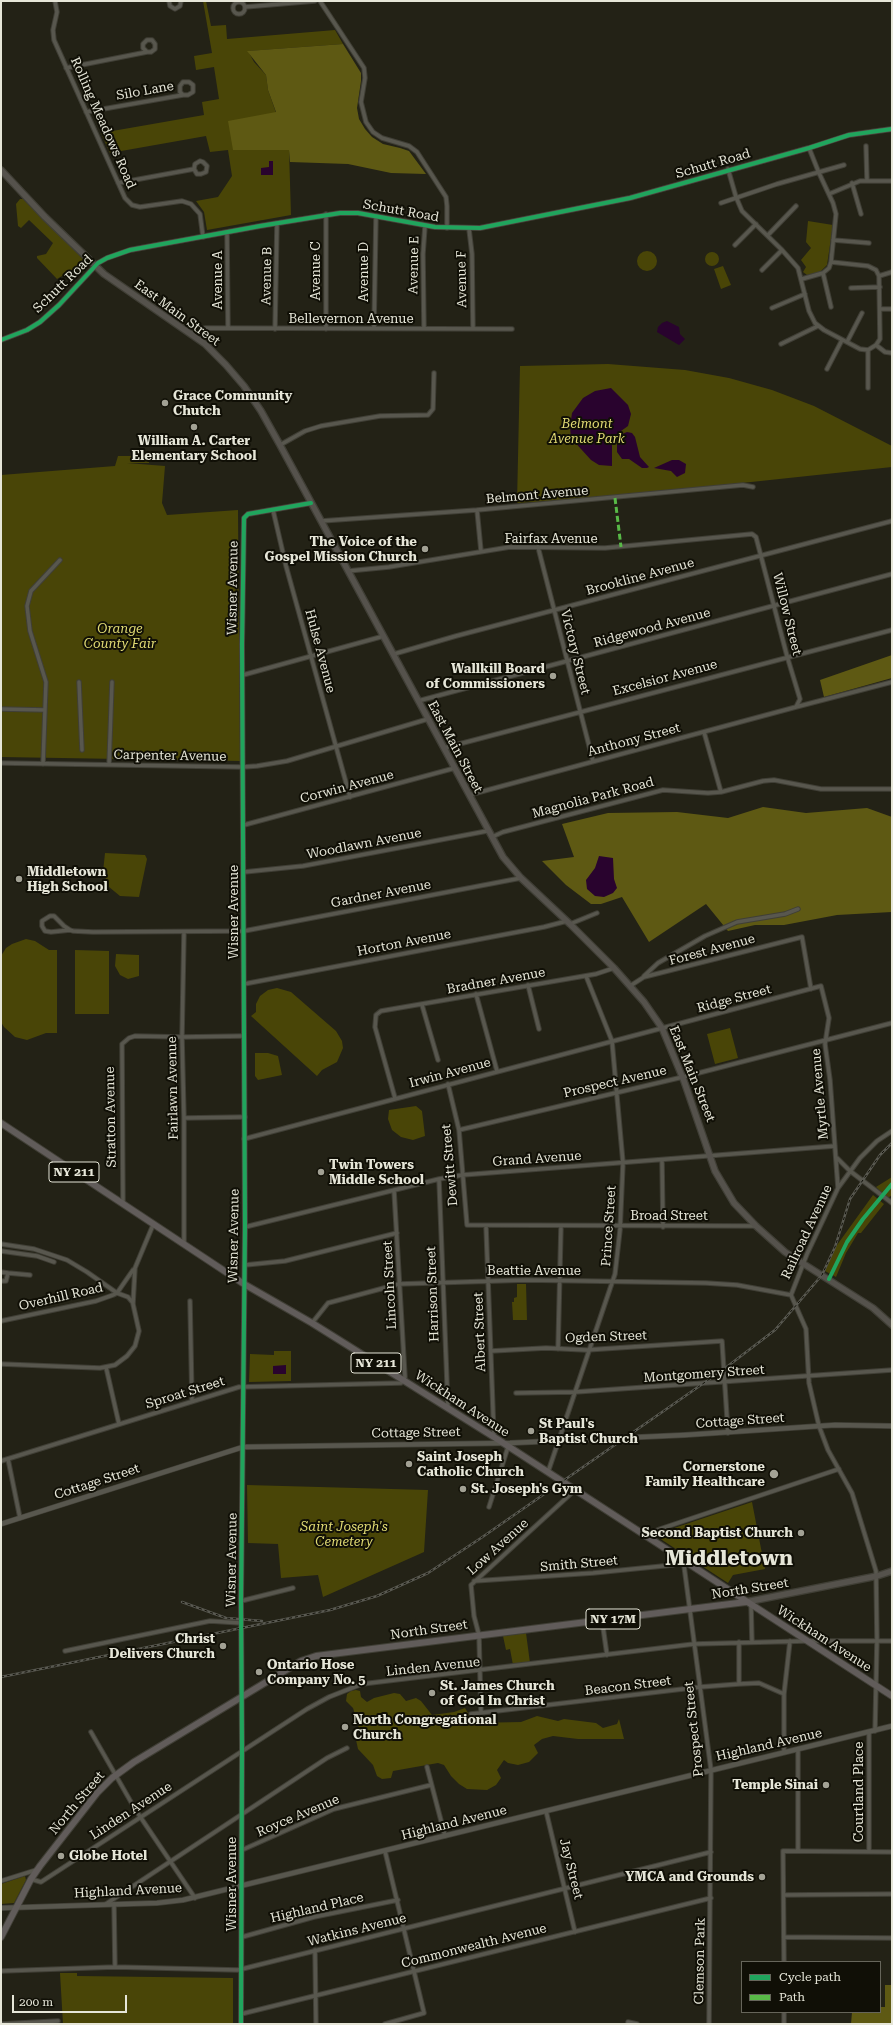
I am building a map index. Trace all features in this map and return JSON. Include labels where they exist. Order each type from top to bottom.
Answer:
[{"type":"main road","name":"East Main Street","points":[[1,170],[45,217],[96,266],[120,286],[191,334],[216,354],[244,386],[262,411],[394,654],[487,831],[503,857],[521,878],[614,968],[630,986],[662,1028],[683,1077],[710,1156],[720,1180],[734,1203],[756,1226],[785,1252],[873,1308],[892,1325]]},
{"type":"main road","name":"NY 211","points":[[1,1123],[120,1203]]},
{"type":"main road","name":"Wickham Avenue","points":[[120,1203],[244,1284],[312,1323],[494,1437],[892,1696]]},
{"type":"main road","name":"North Street","points":[[39,1868],[97,1793],[115,1776],[301,1661],[316,1656],[748,1603],[877,1576],[892,1571]]},
{"type":"main road","name":"NY 17M","points":[[1,1937],[31,1878],[39,1868]]},
{"type":"street","name":"Rolling Meadows Road","points":[[55,1],[57,12],[53,35],[66,68],[128,202],[137,207],[182,201],[191,204],[200,214],[204,237]]},
{"type":"street","points":[[169,1],[170,6],[175,9],[180,6],[181,1]]},
{"type":"street","points":[[245,7],[315,1]]},
{"type":"street","points":[[320,1],[364,71],[365,78],[361,105],[366,122],[374,132],[382,138],[409,146],[417,152],[446,197],[448,206],[447,228]]},
{"type":"street","points":[[66,68],[147,52]]},
{"type":"street","name":"Silo Lane","points":[[86,112],[188,95],[193,92],[193,86],[189,82],[183,82],[180,86],[179,90],[184,95]]},
{"type":"street","name":"Schutt Road","points":[[1,340],[27,330],[44,319],[96,266],[107,258],[118,253],[326,214],[352,213],[376,216],[425,226],[447,228],[469,229],[501,224],[630,198],[728,169],[809,148],[849,134],[892,129]]},
{"type":"street","points":[[866,146],[867,180]]},
{"type":"street","points":[[802,278],[823,273],[831,262],[836,214],[809,148]]},
{"type":"street","points":[[721,203],[777,184],[844,165]]},
{"type":"street","points":[[728,169],[736,197],[742,210],[768,235],[798,268],[802,278],[809,311],[818,326],[860,349],[868,350],[876,345],[880,339],[881,333],[879,276],[876,270],[868,266],[831,262]]},
{"type":"street","points":[[118,183],[194,170]]},
{"type":"street","points":[[829,194],[852,184],[867,180],[892,180]]},
{"type":"street","points":[[852,184],[861,214]]},
{"type":"street","points":[[768,235],[796,206]]},
{"type":"street","name":"Avenue C","points":[[326,214],[326,328]]},
{"type":"street","name":"Avenue D","points":[[374,328],[376,216]]},
{"type":"street","name":"Avenue B","points":[[275,329],[277,223]]},
{"type":"street","points":[[735,245],[756,224]]},
{"type":"street","name":"Avenue E","points":[[424,328],[423,254],[425,226]]},
{"type":"street","name":"Avenue F","points":[[469,229],[472,254],[473,329]]},
{"type":"street","name":"Avenue A","points":[[227,232],[228,328]]},
{"type":"street","points":[[833,240],[869,243]]},
{"type":"street","points":[[762,270],[782,250]]},
{"type":"street","points":[[879,276],[892,272]]},
{"type":"street","points":[[823,273],[830,307]]},
{"type":"street","points":[[851,288],[880,287]]},
{"type":"street","points":[[772,308],[805,294]]},
{"type":"street","points":[[881,309],[892,308]]},
{"type":"street","points":[[847,342],[862,313]]},
{"type":"street","points":[[781,344],[818,326]]},
{"type":"street","name":"Bellevernon Avenue","points":[[191,334],[198,329],[228,328],[512,329]]},
{"type":"street","points":[[827,369],[842,340]]},
{"type":"street","points":[[876,345],[885,352],[892,353]]},
{"type":"street","points":[[868,350],[868,388]]},
{"type":"street","points":[[280,445],[305,431],[321,426],[380,416],[428,415],[433,410],[434,373]]},
{"type":"street","name":"Belmont Avenue","points":[[321,521],[478,510],[743,485],[754,487]]},
{"type":"street","name":"Wisner Avenue","points":[[240,2024],[242,1968],[241,1601],[245,1265],[243,768],[244,518],[248,514],[311,503]]},
{"type":"street","name":"Hulse Avenue","points":[[272,510],[335,747],[350,797]]},
{"type":"street","points":[[478,510],[481,551]]},
{"type":"street","name":"Brookline Avenue","points":[[394,654],[456,636],[892,520]]},
{"type":"street","name":"Fairfax Avenue","points":[[348,571],[389,568],[510,547],[605,548],[754,535]]},
{"type":"street","name":"Willow Street","points":[[754,535],[757,538],[787,656],[800,699],[796,707]]},
{"type":"street","name":"Victory Street","points":[[538,547],[593,761]]},
{"type":"street","points":[[43,764],[46,682],[30,631],[27,606],[31,591],[60,560]]},
{"type":"street","name":"Ridgewood Avenue","points":[[418,701],[892,574]]},
{"type":"street","name":"Excelsior Avenue","points":[[444,748],[787,656],[892,630]]},
{"type":"street","points":[[243,675],[384,636]]},
{"type":"street","points":[[79,682],[82,750]]},
{"type":"street","points":[[109,765],[112,682]]},
{"type":"street","points":[[796,707],[892,682]]},
{"type":"street","name":"Anthony Street","points":[[469,795],[796,707]]},
{"type":"street","points":[[1,709],[45,710]]},
{"type":"street","name":"Carpenter Avenue","points":[[1,763],[243,768],[287,761],[428,719]]},
{"type":"street","points":[[704,732],[721,792]]},
{"type":"street","name":"Corwin Avenue","points":[[244,825],[455,768]]},
{"type":"street","name":"Magnolia Park Road","points":[[491,838],[503,832],[664,790],[708,793],[721,792],[763,781],[774,780],[821,789],[892,789]]},
{"type":"street","name":"Woodlawn Avenue","points":[[244,872],[303,866],[487,831]]},
{"type":"street","name":"Gardner Avenue","points":[[70,930],[54,916],[50,916],[42,921],[42,926],[45,930],[51,932],[70,930],[93,932],[244,931],[521,878]]},
{"type":"street","points":[[644,977],[658,963],[705,936],[737,922],[785,914],[798,909]]},
{"type":"street","name":"Horton Avenue","points":[[244,984],[568,922],[597,913]]},
{"type":"street","name":"Fairlawn Avenue","points":[[184,932],[182,1038],[184,1118],[184,1244]]},
{"type":"street","name":"Forest Avenue","points":[[630,986],[644,977],[800,937],[804,938],[811,989]]},
{"type":"street","name":"Bradner Avenue","points":[[395,1098],[375,1027],[376,1015],[381,1011],[586,976],[614,968]]},
{"type":"street","name":"Prince Street","points":[[548,1472],[613,1281],[620,1226],[623,1163],[612,1041],[586,976]]},
{"type":"street","points":[[528,985],[539,1029]]},
{"type":"street","name":"Myrtle Avenue","points":[[811,989],[821,986],[829,1018],[826,1040],[837,1158],[838,1188]]},
{"type":"street","name":"Ridge Street","points":[[662,1028],[811,989]]},
{"type":"street","points":[[476,994],[497,1071]]},
{"type":"street","points":[[422,1005],[438,1060]]},
{"type":"street","name":"Prospect Avenue","points":[[459,1130],[683,1077],[892,1023]]},
{"type":"street","name":"Irwin Avenue","points":[[244,1139],[662,1028]]},
{"type":"street","name":"Stratton Avenue","points":[[120,1203],[122,1044],[133,1036],[182,1038]]},
{"type":"street","points":[[182,1038],[244,1036]]},
{"type":"street","name":"Dewitt Street","points":[[448,1084],[459,1130],[467,1225],[486,1226]]},
{"type":"street","points":[[184,1118],[244,1118]]},
{"type":"street","name":"Railroad Avenue","points":[[875,1731],[877,1576],[852,1493],[828,1450],[819,1426],[808,1376],[806,1329],[791,1296],[838,1188],[850,1171],[877,1141],[892,1131]]},
{"type":"street","name":"Grand Avenue","points":[[245,1227],[439,1178],[835,1146]]},
{"type":"street","points":[[837,1158],[850,1171],[892,1203]]},
{"type":"street","points":[[662,1160],[663,1227]]},
{"type":"street","name":"Harrison Street","points":[[439,1178],[448,1408]]},
{"type":"street","name":"Lincoln Street","points":[[394,1190],[404,1380]]},
{"type":"street","points":[[1,1364],[106,1367],[124,1359],[132,1351],[136,1343],[139,1327],[133,1304],[135,1268],[153,1225]]},
{"type":"street","name":"Broad Street","points":[[486,1226],[756,1226]]},
{"type":"street","name":"Albert Street","points":[[486,1226],[494,1437]]},
{"type":"street","points":[[558,1349],[561,1226]]},
{"type":"street","points":[[245,1265],[285,1261],[397,1233]]},
{"type":"street","points":[[1,1244],[34,1249],[67,1260],[117,1293],[128,1297],[133,1304]]},
{"type":"street","points":[[1,1251],[36,1256],[54,1262]]},
{"type":"street","name":"Overhill Road","points":[[1,1321],[96,1301],[117,1293],[135,1268]]},
{"type":"street","points":[[1,1272],[30,1275]]},
{"type":"street","points":[[1,1281],[6,1281],[8,1273]]},
{"type":"street","name":"Beattie Avenue","points":[[312,1323],[328,1303],[399,1284],[560,1280],[727,1284],[791,1296]]},
{"type":"street","points":[[190,1301],[192,1401]]},
{"type":"street","name":"Ogden Street","points":[[491,1351],[590,1349],[722,1341],[725,1382]]},
{"type":"street","points":[[106,1367],[119,1424]]},
{"type":"street","name":"Montgomery Street","points":[[516,1394],[575,1392],[892,1370]]},
{"type":"street","name":"Sproat Street","points":[[1,1461],[243,1386],[400,1383],[404,1380]]},
{"type":"street","points":[[725,1382],[728,1432]]},
{"type":"street","name":"Cottage Street","points":[[1,1524],[243,1447],[502,1443],[819,1426],[892,1426]]},
{"type":"street","points":[[489,1507],[508,1447]]},
{"type":"street","points":[[8,1459],[20,1518]]},
{"type":"street","points":[[646,1535],[839,1470]]},
{"type":"street","name":"Low Avenue","points":[[481,1713],[479,1635],[474,1616],[471,1589],[474,1581],[523,1540],[575,1490]]},
{"type":"street","name":"Smith Street","points":[[474,1581],[593,1573],[666,1566],[673,1565],[682,1558]]},
{"type":"street","name":"Prospect Street","points":[[682,1558],[711,1770],[711,1898]]},
{"type":"street","points":[[241,1601],[293,1588]]},
{"type":"street","points":[[748,1603],[752,1642]]},
{"type":"street","points":[[602,1620],[607,1655]]},
{"type":"street","points":[[65,1651],[210,1622],[241,1623]]},
{"type":"street","name":"Linden Avenue","points":[[31,1878],[41,1882],[307,1709],[349,1688],[362,1684],[479,1672],[694,1644],[806,1640],[892,1641]]},
{"type":"street","points":[[784,1752],[784,1694],[790,1641]]},
{"type":"street","points":[[739,1642],[739,1684]]},
{"type":"street","name":"Beacon Street","points":[[472,1714],[700,1687],[739,1684],[759,1683],[784,1694]]},
{"type":"street","name":"Highland Avenue","points":[[1,1908],[172,1902],[195,1898],[892,1726]]},
{"type":"street","points":[[91,1732],[115,1776],[195,1898]]},
{"type":"street","name":"Courtland Place","points":[[869,1732],[869,1852]]},
{"type":"street","points":[[106,1904],[328,1758],[347,1748]]},
{"type":"street","points":[[798,1750],[798,1851]]},
{"type":"street","points":[[427,1767],[445,1836]]},
{"type":"street","name":"Royce Avenue","points":[[242,1850],[334,1809],[432,1785]]},
{"type":"street","name":"Jay Street","points":[[546,1811],[566,1889],[575,1932]]},
{"type":"street","points":[[384,2024],[424,2013],[405,1928],[385,1851]]},
{"type":"street","points":[[784,1961],[783,1851],[892,1852]]},
{"type":"street","name":"Watkins Avenue","points":[[1,1971],[115,1967],[238,1970],[711,1852]]},
{"type":"street","points":[[1,1881],[39,1868]]},
{"type":"street","points":[[784,1895],[892,1894]]},
{"type":"street","name":"Commonwealth Avenue","points":[[241,2014],[711,1898]]},
{"type":"street","name":"Clemson Park","points":[[709,2024],[709,1931],[711,1898]]},
{"type":"street","name":"Highland Place","points":[[242,1937],[314,1917],[398,1900]]},
{"type":"street","points":[[114,1904],[115,1967]]},
{"type":"street","points":[[784,1937],[892,1938]]},
{"type":"street","points":[[315,1950],[316,2024]]},
{"type":"street","points":[[784,2013],[784,2024]]},
{"type":"street","points":[[1,2024],[58,2021]]},
{"type":"street","points":[[628,2022],[637,2024]]},
{"type":"green space","points":[[203,1],[206,1],[211,26],[226,25],[227,39],[335,30],[343,44],[248,51],[254,62],[266,75],[268,90],[289,150],[291,215],[207,230],[204,212],[196,201],[218,197],[232,176],[228,150],[210,152],[206,136],[110,153],[101,133],[204,115],[202,102],[219,99],[214,67],[196,70],[194,56],[212,53]]},
{"type":"green space","points":[[20,199],[23,199],[86,262],[87,266],[81,274],[76,276],[70,271],[57,279],[37,258],[37,256],[46,254],[53,243],[29,220],[21,228],[18,226],[16,204]]},
{"type":"green space","points":[[808,221],[833,225],[827,265],[819,273],[807,275],[803,272],[806,267],[801,260],[811,248],[806,242]]},
{"type":"green space","points":[[647,251],[654,254],[657,261],[654,268],[647,271],[640,268],[637,261],[640,254]]},
{"type":"green space","points":[[709,252],[715,252],[719,256],[719,262],[715,266],[709,266],[705,262],[705,256]]},
{"type":"green space","points":[[723,266],[731,285],[721,289],[714,269]]},
{"type":"green space","name":"Belmont Avenue Park","points":[[608,364],[685,370],[729,378],[772,390],[814,406],[892,446],[892,467],[601,498],[517,503],[520,366]]},
{"type":"green space","name":"Orange County Fair","points":[[118,456],[149,456],[149,463],[127,463],[165,466],[162,503],[167,515],[238,510],[240,761],[1,757],[1,475],[115,466]]},
{"type":"green space","points":[[105,853],[145,855],[147,859],[139,897],[120,896],[109,887],[103,872]]},
{"type":"green space","points":[[26,939],[35,941],[49,950],[57,950],[57,1033],[46,1033],[27,1040],[15,1037],[4,1027],[1,1022],[1,956],[6,948]]},
{"type":"green space","points":[[75,950],[109,951],[109,1014],[75,1014]]},
{"type":"green space","points":[[116,954],[139,955],[139,976],[128,979],[120,975],[115,966]]},
{"type":"green space","points":[[277,988],[291,992],[336,1031],[342,1041],[343,1048],[337,1062],[322,1070],[317,1076],[251,1016],[256,1012],[256,1004],[260,996],[268,990]]},
{"type":"green space","points":[[730,1028],[738,1058],[715,1064],[707,1034]]},
{"type":"green space","points":[[255,1053],[268,1053],[278,1056],[282,1075],[258,1080],[255,1076]]},
{"type":"green space","points":[[416,1106],[422,1111],[425,1136],[413,1140],[401,1137],[392,1130],[388,1119],[389,1110]]},
{"type":"green space","points":[[892,1177],[892,1195],[888,1198],[876,1187]]},
{"type":"green space","points":[[873,1195],[884,1204],[861,1233],[858,1233],[846,1253],[836,1277],[825,1271],[837,1245]]},
{"type":"green space","points":[[517,1284],[526,1284],[527,1320],[513,1320],[512,1302],[514,1302],[514,1298],[517,1297]]},
{"type":"green space","points":[[274,1351],[291,1351],[291,1381],[249,1382],[250,1354],[274,1355]]},
{"type":"green space","name":"Saint Joseph's Cemetery","points":[[247,1485],[428,1490],[424,1552],[323,1597],[318,1575],[281,1578],[278,1544],[248,1543]]},
{"type":"green space","points":[[752,1502],[765,1569],[733,1575],[728,1583],[656,1536],[656,1534]]},
{"type":"green space","points":[[526,1633],[530,1663],[513,1665],[510,1649],[506,1650],[503,1636]]},
{"type":"green space","points":[[356,1690],[360,1691],[361,1697],[367,1702],[374,1698],[394,1693],[400,1694],[406,1701],[416,1698],[421,1701],[432,1715],[454,1712],[465,1708],[474,1723],[521,1722],[537,1716],[558,1721],[564,1719],[596,1723],[603,1728],[617,1724],[619,1719],[624,1739],[578,1739],[553,1736],[542,1739],[534,1745],[538,1753],[529,1762],[518,1765],[508,1763],[504,1760],[497,1770],[501,1778],[496,1785],[487,1790],[467,1789],[451,1776],[444,1765],[438,1763],[393,1771],[391,1778],[382,1779],[377,1776],[373,1765],[358,1749],[356,1740],[360,1734],[358,1724],[353,1708],[346,1701],[347,1694]]},
{"type":"green space","points":[[25,1876],[26,1880],[14,1903],[1,1904],[1,1884]]},
{"type":"green space","points":[[60,1973],[77,1973],[77,1976],[233,1978],[233,2024],[63,2024]]},
{"type":"shaded area","points":[[343,44],[361,73],[357,108],[359,119],[365,129],[372,137],[383,144],[409,151],[426,174],[391,173],[348,164],[290,162],[289,150],[233,150],[228,121],[276,112],[268,90],[266,75],[247,51]]},
{"type":"shaded area","points":[[269,161],[273,161],[273,175],[261,175],[261,168],[269,167]]},
{"type":"shaded area","points":[[667,321],[679,327],[680,334],[685,339],[679,345],[657,332],[658,327]]},
{"type":"shaded area","points":[[611,388],[628,405],[631,414],[628,426],[614,436],[612,440],[612,466],[599,465],[591,460],[571,438],[570,427],[572,413],[583,398],[595,391]]},
{"type":"shaded area","points":[[627,432],[632,433],[635,437],[640,457],[649,467],[642,468],[629,459],[622,459],[617,452],[617,440],[620,435]]},
{"type":"shaded area","points":[[672,460],[679,460],[686,464],[685,473],[677,477],[671,471],[654,468]]},
{"type":"shaded area","points":[[892,655],[892,678],[824,697],[820,680]]},
{"type":"shaded area","points":[[763,807],[806,813],[867,808],[892,817],[892,912],[837,915],[784,925],[755,925],[728,931],[706,904],[649,942],[622,897],[601,904],[591,904],[566,885],[542,861],[574,857],[562,824],[608,813],[677,812],[728,818]]},
{"type":"shaded area","points":[[599,856],[613,858],[614,879],[617,888],[613,893],[604,897],[595,896],[587,889],[586,880],[595,868]]},
{"type":"shaded area","points":[[286,1365],[286,1374],[273,1374],[273,1366]]},
{"type":"shaded area","points":[[885,1985],[892,1985],[892,2024],[851,2024],[852,2013],[881,2013],[881,2007],[885,2007]]},
{"type":"railway","points":[[1,1677],[330,1610],[377,1596],[428,1573],[481,1538],[724,1369],[775,1330],[822,1275],[835,1247],[850,1199],[880,1155],[892,1143]]},
{"type":"railway","points":[[182,1602],[226,1618],[262,1621]]},
{"type":"marked path","points":[[615,498],[621,547]]},
{"type":"cycle path","points":[[1,340],[27,330],[40,322],[59,305],[98,263],[107,258],[130,250],[340,213],[358,213],[435,227],[480,228],[630,198],[809,148],[849,135],[892,129]]},
{"type":"cycle path","points":[[241,2024],[241,1601],[245,1227],[242,644],[244,518],[248,514],[311,503]]},
{"type":"cycle path","points":[[829,1279],[847,1242],[863,1219],[892,1184]]},
{"type":"place","name":"Grace Community Chutch","points":[[165,403]]},
{"type":"place","name":"William A. Carter Elementary School","points":[[194,427]]},
{"type":"place","name":"The Voice of the Gospel Mission Church","points":[[425,549]]},
{"type":"place","name":"Wallkill Board of Commissioners","points":[[553,676]]},
{"type":"place","name":"Middletown High School","points":[[19,879]]},
{"type":"place","name":"Twin Towers Middle School","points":[[321,1172]]},
{"type":"place","name":"St Paul's Baptist Church","points":[[531,1431]]},
{"type":"place","name":"Saint Joseph Catholic Church","points":[[409,1464]]},
{"type":"place","name":"Cornerstone Family Healthcare","points":[[774,1474]]},
{"type":"place","name":"St. Joseph's Gym","points":[[463,1489]]},
{"type":"place","name":"Second Baptist Church","points":[[801,1533]]},
{"type":"place","name":"Christ Delivers Church","points":[[223,1646]]},
{"type":"place","name":"Ontario Hose Company No. 5","points":[[259,1672]]},
{"type":"place","name":"St. James Church of God In Christ","points":[[432,1693]]},
{"type":"place","name":"North Congregational Church","points":[[345,1727]]},
{"type":"place","name":"Temple Sinai","points":[[826,1785]]},
{"type":"place","name":"Globe Hotel","points":[[61,1856]]},
{"type":"place","name":"YMCA and Grounds","points":[[762,1877]]},
{"type":"district","name":"Middletown","points":[[729,1559]]}]
